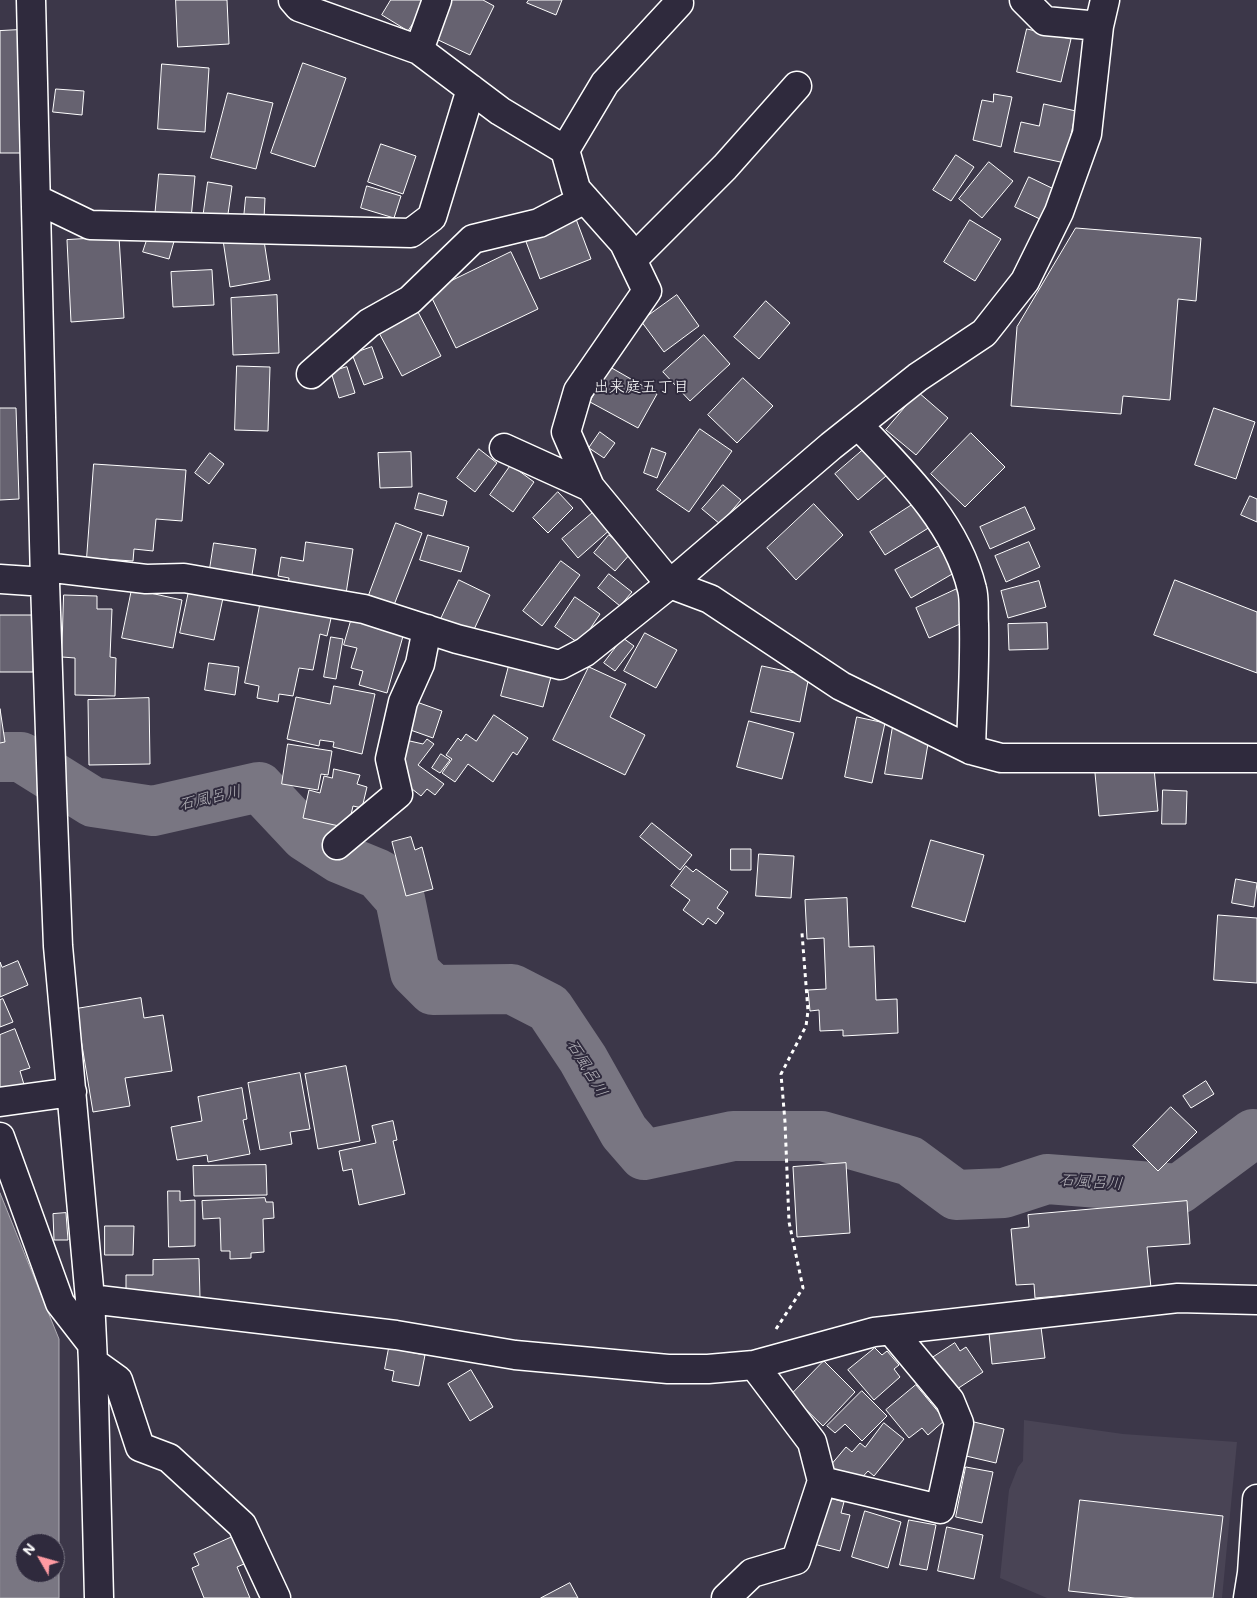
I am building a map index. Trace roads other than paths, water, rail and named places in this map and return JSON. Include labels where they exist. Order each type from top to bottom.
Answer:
[{"type":"street","points":[[31,0],[50,756],[58,946],[90,1299],[99,1598]]},
{"type":"street","points":[[293,0],[299,8],[419,50],[500,111],[565,150],[576,189],[624,243],[647,291],[578,391],[566,432],[590,487],[670,584],[710,599],[841,686],[971,750],[1001,758],[1257,758]]},
{"type":"street","points":[[419,50],[437,0]]},
{"type":"street","points":[[0,579],[45,575],[146,579],[184,578],[364,609],[457,639],[560,665],[585,652],[670,584],[858,425],[918,377],[984,333],[1025,281],[1059,212],[1087,134],[1102,13],[1045,21],[1024,0]]},
{"type":"street","points":[[565,150],[605,83],[679,3]]},
{"type":"street","points":[[632,260],[725,166],[797,86]]},
{"type":"street","points":[[36,199],[90,225],[411,233],[432,217],[471,89]]},
{"type":"street","points":[[311,374],[369,322],[410,300],[474,239],[539,223],[585,199]]},
{"type":"street","points":[[858,425],[896,464],[935,511],[958,550],[973,591],[974,648],[971,750]]},
{"type":"street","points":[[504,448],[590,487]]},
{"type":"street","points":[[337,845],[398,794],[390,759],[403,702],[420,664],[427,629]]},
{"type":"street","points":[[0,1102],[72,1092]]},
{"type":"street","points":[[0,1137],[60,1303],[92,1352],[118,1380],[140,1447],[169,1458],[242,1525],[276,1598]]},
{"type":"street","points":[[90,1299],[396,1335],[515,1355],[668,1368],[708,1369],[754,1365],[874,1332],[1178,1298],[1257,1300]]},
{"type":"street","points":[[822,1482],[940,1509],[959,1423],[950,1401],[891,1330]]},
{"type":"street","points":[[726,1598],[752,1573],[796,1560],[822,1482],[812,1442],[754,1365]]},
{"type":"street","points":[[1248,1598],[1252,1574],[1257,1499]]},
{"type":"waterway","name":"石風呂川","points":[[0,757],[21,757],[93,802],[153,811],[259,787],[305,836],[339,858],[378,874],[400,899],[415,972],[433,990],[512,989],[549,1008],[583,1059],[624,1132],[644,1155],[733,1136],[822,1136],[910,1161],[956,1195],[1004,1193],[1047,1179],[1179,1189],[1253,1134]]},
{"type":"district","name":"出来庭五丁目","points":[[641,387]]}]
